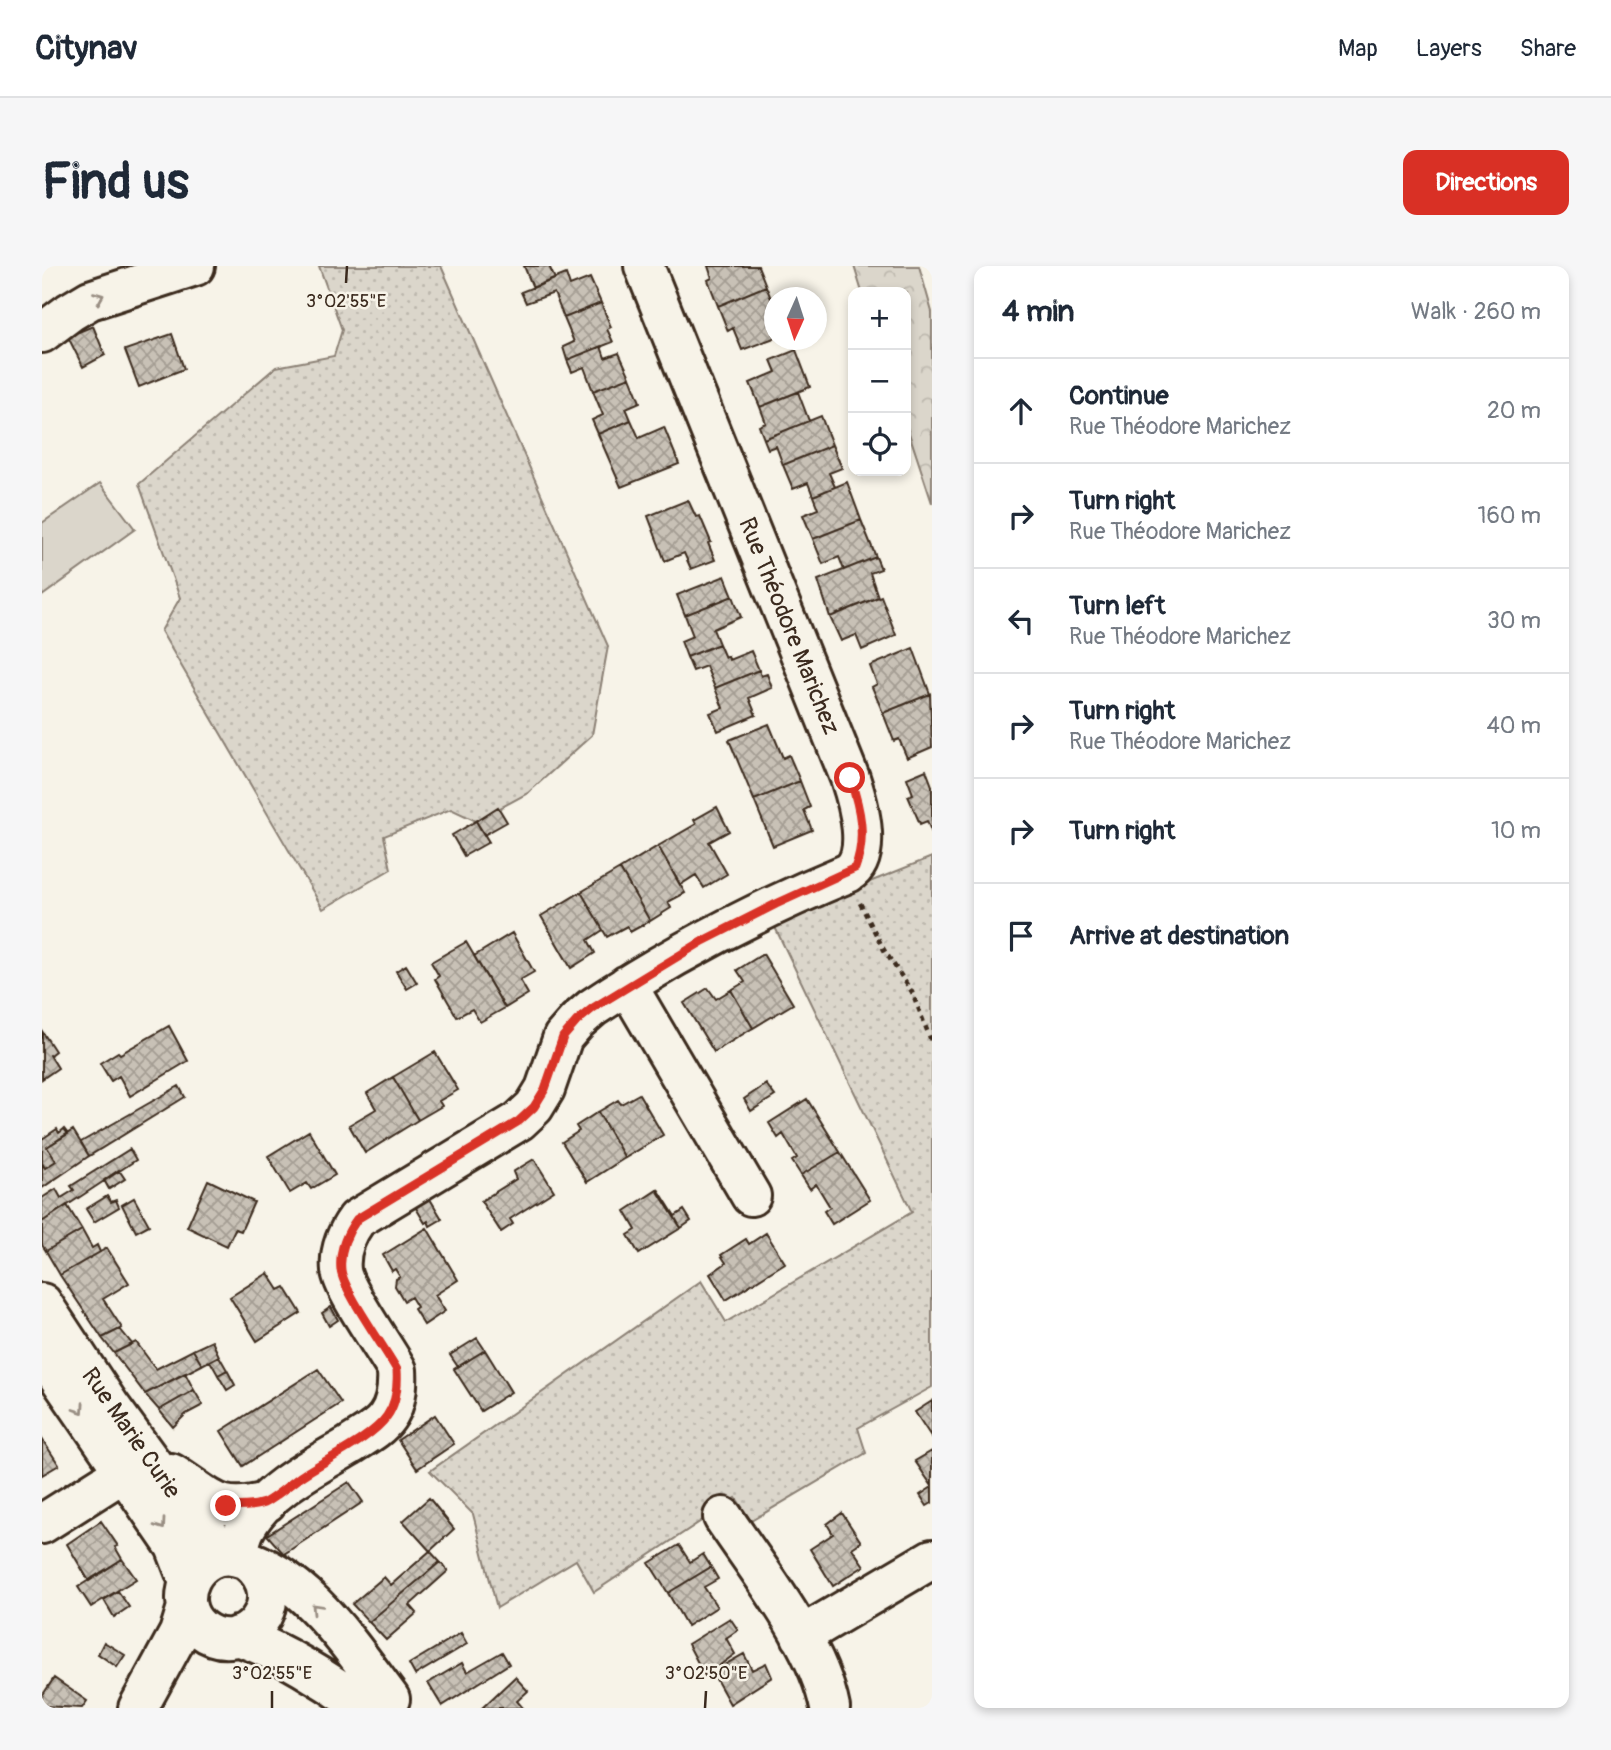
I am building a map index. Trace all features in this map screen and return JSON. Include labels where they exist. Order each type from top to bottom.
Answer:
[{"type":"street","points":[[42,333],[90,300],[195,266]]},
{"type":"street","name":"Rue Théodore Marichez","points":[[644,266],[850,778],[862,832],[859,859],[855,868],[848,873]]},
{"type":"street","points":[[239,1558],[245,1528],[267,1502],[312,1469],[376,1429],[395,1403],[397,1370],[347,1288],[341,1272],[343,1245],[347,1232],[357,1219],[534,1107],[545,1089],[563,1037],[585,1014],[627,985],[742,920],[848,873]]},
{"type":"street","points":[[627,985],[751,1196]]},
{"type":"street","name":"Rue Marie Curie","points":[[42,1303],[110,1406],[175,1546],[188,1594]]},
{"type":"street","name":"Rue Marie Curie","points":[[42,1352],[138,1468],[200,1528],[239,1558]]},
{"type":"street","points":[[138,1468],[167,1471],[218,1504],[242,1507],[267,1502]]},
{"type":"street","name":"Rue Marie Curie","points":[[42,1524],[138,1468]]},
{"type":"street","points":[[723,1517],[801,1636],[818,1670],[830,1708]]},
{"type":"street","points":[[138,1708],[179,1633],[195,1571],[204,1562],[216,1557],[239,1558],[272,1570],[291,1582],[340,1633],[384,1705]]},
{"type":"street","points":[[239,1558],[262,1576],[268,1595],[384,1705]]},
{"type":"street","points":[[801,1636],[932,1559]]},
{"type":"street","points":[[188,1594],[193,1619],[202,1629],[214,1635],[232,1637],[269,1649],[348,1696],[384,1705]]},
{"type":"street","points":[[160,1708],[189,1667],[207,1650],[248,1632],[262,1619],[268,1595]]},
{"type":"path","points":[[848,873],[870,925],[912,992],[932,1043]]},
{"type":"green space","points":[[319,266],[441,266],[608,646],[592,735],[528,793],[476,821],[451,809],[384,836],[391,869],[323,909],[161,631],[180,598],[139,484],[276,367],[334,356],[342,330]]},
{"type":"green space","points":[[854,266],[919,266],[932,312],[932,503],[911,439],[911,287],[860,287]]},
{"type":"green space","points":[[100,483],[135,529],[42,596],[42,523]]},
{"type":"green space","points":[[932,857],[932,1387],[858,1428],[866,1453],[751,1521],[736,1498],[594,1592],[576,1560],[497,1608],[473,1514],[430,1471],[701,1281],[726,1322],[912,1212],[772,921]]},
{"type":"building","points":[[524,266],[549,266],[555,279],[533,288]]},
{"type":"building","points":[[708,266],[758,266],[766,286],[718,306],[708,280],[712,278]]},
{"type":"building","points":[[566,274],[570,286],[590,278],[601,303],[564,318],[554,293],[526,303],[521,292]]},
{"type":"building","points":[[766,286],[764,342],[742,350],[733,328],[728,331],[718,306]]},
{"type":"building","points":[[601,303],[611,327],[607,329],[613,342],[567,360],[563,347],[574,342],[564,318]]},
{"type":"building","points":[[77,325],[79,332],[93,326],[105,355],[83,367],[65,331]]},
{"type":"building","points":[[172,334],[184,369],[139,387],[125,350]]},
{"type":"building","points":[[601,346],[605,358],[619,353],[630,377],[593,391],[584,367],[572,372],[567,360]]},
{"type":"building","points":[[796,350],[810,387],[760,407],[750,383],[776,372],[771,360]]},
{"type":"building","points":[[630,377],[640,402],[626,408],[631,420],[598,434],[592,420],[603,415],[593,391]]},
{"type":"building","points":[[798,392],[809,421],[764,439],[759,426],[766,423],[760,407]]},
{"type":"building","points":[[821,416],[832,445],[783,465],[776,446],[768,449],[764,439]]},
{"type":"building","points":[[631,420],[639,438],[664,427],[679,464],[621,487],[598,434]]},
{"type":"building","points":[[832,445],[842,468],[829,473],[835,487],[813,496],[808,483],[793,489],[783,465]]},
{"type":"building","points":[[847,482],[861,520],[813,539],[803,515],[818,509],[813,496]]},
{"type":"building","points":[[688,500],[696,517],[700,516],[715,560],[691,569],[684,553],[665,561],[648,516]]},
{"type":"building","points":[[861,520],[876,557],[844,570],[839,557],[823,564],[813,539]]},
{"type":"building","points":[[876,557],[881,569],[870,573],[878,597],[830,617],[818,580]]},
{"type":"building","points":[[725,576],[733,596],[685,615],[677,595]]},
{"type":"building","points":[[733,596],[741,617],[713,629],[719,644],[687,657],[681,641],[693,636],[685,615]]},
{"type":"building","points":[[881,596],[896,635],[862,650],[856,635],[841,641],[830,617]]},
{"type":"building","points":[[719,644],[725,658],[728,656],[729,660],[751,651],[759,670],[715,688],[706,666],[693,671],[687,657]]},
{"type":"building","points":[[913,648],[930,694],[883,713],[872,687],[877,684],[870,666]]},
{"type":"building","points":[[759,670],[761,676],[767,674],[772,688],[749,698],[756,715],[718,731],[710,713],[723,708],[715,688]]},
{"type":"building","points":[[930,694],[932,747],[907,758],[899,739],[894,741],[883,713]]},
{"type":"building","points":[[769,724],[783,758],[789,755],[800,781],[754,800],[729,740]]},
{"type":"building","points":[[926,770],[932,786],[932,833],[927,821],[920,824],[908,796],[913,794],[907,778]]},
{"type":"building","points":[[800,781],[810,807],[804,810],[812,830],[773,846],[754,800]]},
{"type":"building","points":[[498,807],[507,822],[484,835],[476,821]]},
{"type":"building","points":[[717,807],[729,831],[709,842],[727,874],[704,888],[696,875],[680,885],[658,846],[696,824],[694,820]]},
{"type":"building","points":[[476,821],[489,842],[464,856],[452,835]]},
{"type":"building","points":[[658,846],[685,893],[668,902],[671,908],[650,921],[620,869]]},
{"type":"building","points":[[620,869],[650,921],[630,932],[627,926],[607,937],[581,892]]},
{"type":"building","points":[[581,892],[603,930],[588,940],[595,953],[571,968],[541,916]]},
{"type":"building","points":[[512,933],[534,972],[520,980],[528,994],[505,1008],[474,956]]},
{"type":"building","points":[[466,942],[505,1008],[480,1022],[472,1009],[457,1017],[435,979],[439,976],[431,962]]},
{"type":"building","points":[[763,954],[793,1004],[753,1028],[731,990],[745,982],[737,970]]},
{"type":"building","points":[[406,965],[417,983],[407,989],[396,971]]},
{"type":"building","points":[[708,988],[716,999],[731,990],[753,1028],[714,1052],[684,1003]]},
{"type":"building","points":[[169,1026],[188,1061],[130,1096],[119,1076],[111,1081],[100,1063]]},
{"type":"building","points":[[42,1031],[55,1051],[50,1055],[58,1068],[42,1079]]},
{"type":"building","points":[[435,1052],[458,1090],[439,1101],[442,1106],[418,1120],[393,1077]]},
{"type":"building","points":[[393,1077],[418,1120],[365,1153],[349,1125],[376,1109],[367,1093]]},
{"type":"building","points":[[766,1084],[775,1096],[751,1111],[744,1099]]},
{"type":"building","points":[[179,1086],[185,1097],[89,1156],[81,1142]]},
{"type":"building","points":[[639,1094],[663,1135],[625,1158],[598,1112],[618,1100],[621,1104]]},
{"type":"building","points":[[807,1099],[840,1152],[801,1175],[792,1161],[797,1158],[783,1134],[778,1138],[769,1123]]},
{"type":"building","points":[[598,1112],[625,1158],[587,1182],[562,1142],[579,1131],[576,1126]]},
{"type":"building","points":[[57,1129],[59,1133],[64,1129],[68,1134],[47,1147],[56,1161],[45,1168],[42,1163],[42,1139]]},
{"type":"building","points":[[73,1130],[89,1156],[42,1188],[42,1163],[45,1168],[56,1161],[47,1147]]},
{"type":"building","points":[[309,1131],[335,1175],[311,1189],[307,1183],[290,1193],[268,1156]]},
{"type":"building","points":[[130,1149],[136,1160],[42,1222],[42,1198],[56,1189],[61,1198],[74,1190],[71,1186]]},
{"type":"building","points":[[840,1152],[870,1200],[832,1224],[824,1211],[830,1207],[816,1184],[810,1189],[801,1175]]},
{"type":"building","points":[[534,1159],[554,1191],[510,1219],[513,1224],[501,1232],[481,1201],[516,1179],[513,1172]]},
{"type":"building","points":[[119,1170],[125,1179],[109,1189],[104,1180]]},
{"type":"building","points":[[208,1180],[254,1202],[241,1231],[235,1229],[227,1246],[187,1227]]},
{"type":"building","points":[[658,1189],[675,1216],[684,1210],[691,1221],[681,1228]]},
{"type":"building","points":[[657,1190],[681,1228],[639,1254],[628,1235],[636,1230],[625,1211]]},
{"type":"building","points":[[427,1194],[442,1219],[430,1226],[428,1221],[425,1223],[413,1203]]},
{"type":"building","points":[[107,1196],[111,1202],[116,1200],[119,1207],[94,1222],[86,1209]]},
{"type":"building","points":[[134,1198],[149,1225],[136,1232],[122,1205]]},
{"type":"building","points":[[67,1205],[82,1230],[46,1251],[42,1245],[42,1222]]},
{"type":"building","points":[[427,1228],[458,1280],[435,1295],[445,1311],[424,1325],[414,1309],[417,1307],[411,1297],[404,1301],[395,1286],[396,1279],[400,1277],[395,1269],[392,1271],[383,1255]]},
{"type":"building","points":[[82,1230],[92,1248],[97,1245],[100,1252],[60,1275],[46,1251]]},
{"type":"building","points":[[766,1233],[785,1263],[726,1300],[710,1274],[726,1263],[721,1255],[746,1239],[749,1244]]},
{"type":"building","points":[[107,1248],[129,1283],[103,1299],[122,1328],[102,1338],[60,1275]]},
{"type":"building","points":[[268,1273],[279,1290],[285,1287],[301,1313],[257,1341],[230,1297]]},
{"type":"building","points":[[331,1307],[338,1320],[329,1326],[322,1313]]},
{"type":"building","points":[[120,1329],[132,1344],[114,1353],[102,1338]]},
{"type":"building","points":[[477,1338],[485,1350],[458,1367],[450,1355]]},
{"type":"building","points":[[212,1341],[219,1356],[202,1365],[193,1350]]},
{"type":"building","points":[[136,1342],[156,1369],[193,1350],[202,1365],[145,1394],[114,1353]]},
{"type":"building","points":[[485,1350],[511,1392],[481,1411],[454,1369]]},
{"type":"building","points":[[219,1356],[227,1370],[218,1375],[210,1361]]},
{"type":"building","points":[[318,1369],[341,1403],[243,1466],[221,1431]]},
{"type":"building","points":[[227,1370],[235,1385],[227,1390],[218,1375]]},
{"type":"building","points":[[185,1373],[194,1390],[159,1410],[145,1394]]},
{"type":"building","points":[[194,1390],[203,1405],[186,1414],[173,1427],[159,1410]]},
{"type":"building","points":[[932,1401],[932,1438],[915,1412]]},
{"type":"building","points":[[435,1415],[454,1444],[417,1469],[398,1440]]},
{"type":"building","points":[[42,1439],[59,1465],[42,1475]]},
{"type":"building","points":[[932,1451],[932,1486],[915,1461]]},
{"type":"building","points":[[349,1482],[363,1502],[284,1554],[267,1535]]},
{"type":"building","points":[[932,1487],[932,1503],[927,1506],[920,1495]]},
{"type":"building","points":[[429,1498],[454,1529],[430,1551],[403,1521]]},
{"type":"building","points":[[842,1513],[861,1542],[852,1548],[864,1566],[833,1586],[810,1549],[833,1534],[827,1524]]},
{"type":"building","points":[[101,1521],[118,1546],[115,1547],[122,1559],[89,1581],[67,1544]]},
{"type":"building","points":[[679,1545],[690,1562],[703,1554],[711,1567],[668,1593],[649,1563]]},
{"type":"building","points":[[430,1551],[440,1562],[369,1622],[352,1604],[384,1577],[391,1585]]},
{"type":"building","points":[[122,1559],[136,1579],[91,1607],[78,1587]]},
{"type":"building","points":[[440,1562],[448,1571],[410,1605],[417,1613],[386,1640],[369,1622]]},
{"type":"building","points":[[711,1567],[718,1579],[704,1587],[717,1607],[687,1626],[668,1593]]},
{"type":"building","points":[[118,1591],[129,1607],[114,1617],[104,1600]]},
{"type":"building","points":[[730,1618],[738,1630],[726,1638],[735,1654],[705,1676],[688,1644]]},
{"type":"building","points":[[461,1633],[467,1644],[415,1675],[409,1664]]},
{"type":"building","points":[[104,1642],[125,1655],[117,1667],[98,1654]]},
{"type":"building","points":[[502,1652],[509,1664],[442,1706],[428,1683],[462,1663],[467,1672]]},
{"type":"building","points":[[744,1654],[752,1670],[766,1663],[772,1677],[730,1704],[712,1672]]},
{"type":"building","points":[[515,1677],[528,1691],[517,1701],[523,1708],[482,1708]]},
{"type":"building","points":[[54,1678],[87,1701],[82,1708],[42,1706],[42,1696]]},
{"type":"route","points":[[226,1506],[250,1506],[267,1502],[282,1489],[376,1429],[395,1403],[397,1370],[347,1288],[341,1272],[343,1245],[347,1232],[357,1219],[519,1121],[534,1107],[545,1089],[563,1037],[593,1008],[627,985],[742,920],[855,868],[861,849],[862,832],[850,778]]}]
